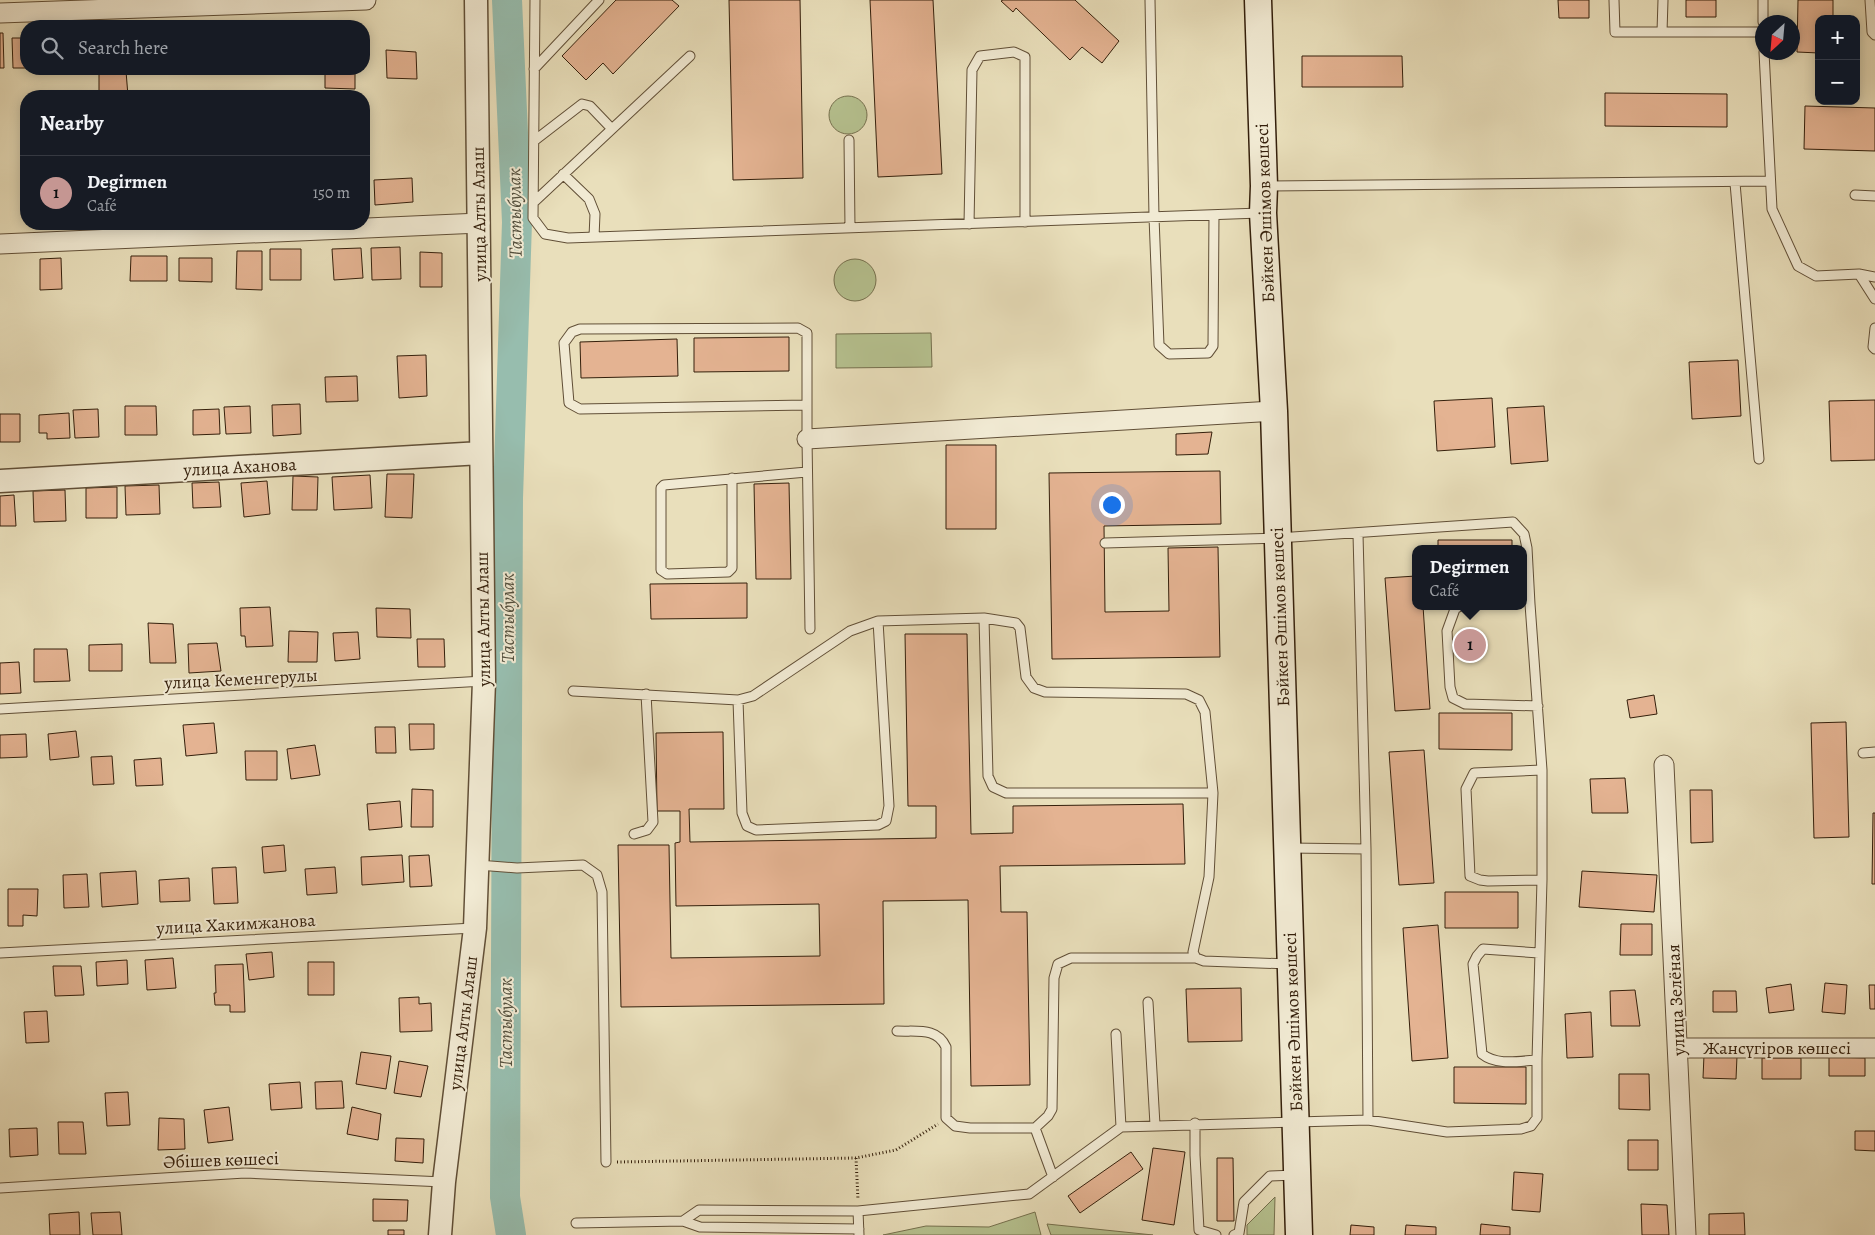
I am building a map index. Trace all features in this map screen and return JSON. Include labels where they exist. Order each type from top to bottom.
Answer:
[{"type":"main road","name":"Бәйкен Әшімов көшесі","points":[[1258,0],[1264,186],[1263,213],[1274,411],[1299,1235]]},
{"type":"street","points":[[0,13],[366,0]]},
{"type":"street","name":"улица Алты Алаш","points":[[440,1235],[444,1182],[474,928],[488,866],[476,0]]},
{"type":"street","points":[[370,228],[480,223]]},
{"type":"street","points":[[0,244],[320,230]]},
{"type":"street","points":[[807,439],[1274,411]]},
{"type":"street","name":"улица Аханова","points":[[0,481],[481,453]]},
{"type":"street","name":"улица Зелёная","points":[[1664,765],[1686,1235]]},
{"type":"street","name":"Жансүгіров көшесі","points":[[1678,1048],[1875,1048]]},
{"type":"lane","points":[[535,0],[533,218],[545,234],[568,238],[1263,213]]},
{"type":"lane","points":[[534,69],[599,0]]},
{"type":"lane","points":[[1150,0],[1154,217],[1159,345],[1169,354],[1208,353],[1213,346],[1214,215]]},
{"type":"lane","points":[[1614,0],[1615,32],[1755,32]]},
{"type":"lane","points":[[1662,32],[1663,0]]},
{"type":"lane","points":[[1763,0],[1763,15]]},
{"type":"lane","points":[[1870,0],[1872,32],[1875,35]]},
{"type":"lane","points":[[969,224],[972,70],[980,56],[1014,52],[1025,56],[1026,222]]},
{"type":"lane","points":[[534,202],[690,56]]},
{"type":"lane","points":[[1764,60],[1772,209],[1798,266],[1816,276],[1859,274],[1875,277]]},
{"type":"lane","points":[[534,141],[582,104],[590,106],[612,129]]},
{"type":"lane","points":[[849,140],[850,228]]},
{"type":"lane","points":[[563,174],[589,200],[595,214],[594,237]]},
{"type":"lane","points":[[1264,186],[1736,183],[1770,181]]},
{"type":"lane","points":[[1736,183],[1759,459]]},
{"type":"lane","points":[[1855,195],[1875,196]]},
{"type":"lane","points":[[1859,274],[1875,299]]},
{"type":"lane","points":[[807,405],[580,409],[569,403],[564,344],[572,332],[580,330],[798,328],[807,332],[810,629]]},
{"type":"lane","points":[[1875,328],[1873,347],[1875,349]]},
{"type":"lane","points":[[732,478],[732,568],[728,572],[667,574],[661,570],[661,488],[664,485],[732,478],[808,472]]},
{"type":"lane","points":[[683,1221],[699,1210],[858,1211],[1028,1194],[1121,1127],[1196,1123],[1296,1123],[1368,1120],[1447,1132],[1520,1130],[1531,1126],[1538,1118],[1537,1060],[1542,880],[1542,770],[1538,706],[1527,604],[1528,548],[1524,534],[1514,522],[1358,534],[1105,543]]},
{"type":"lane","points":[[1358,534],[1366,849],[1368,1120]]},
{"type":"lane","points":[[1455,610],[1447,631],[1450,687],[1453,698],[1465,704],[1538,706]]},
{"type":"lane","points":[[984,618],[988,776],[993,787],[1006,793],[1213,792]]},
{"type":"lane","points":[[573,691],[738,700],[752,696],[850,630],[878,621],[984,618],[1016,623],[1020,628],[1026,677],[1034,688],[1045,692],[1186,694],[1198,700],[1205,712],[1213,792],[1209,877],[1193,952],[1196,958]]},
{"type":"lane","points":[[738,700],[742,813],[747,826],[756,830],[878,825],[886,821],[889,806],[878,621]]},
{"type":"lane","name":"улица Кеменгерулы","points":[[0,709],[484,681]]},
{"type":"lane","points":[[634,834],[647,830],[653,822],[646,694]]},
{"type":"lane","points":[[1862,754],[1875,752]]},
{"type":"lane","points":[[1542,770],[1474,772],[1466,789],[1470,876],[1488,881],[1542,880]]},
{"type":"lane","points":[[1288,848],[1366,849]]},
{"type":"lane","points":[[488,866],[517,868],[582,865],[597,876],[602,892],[606,1162]]},
{"type":"lane","name":"улица Хакимжанова","points":[[0,953],[474,928]]},
{"type":"lane","points":[[1537,1060],[1498,1062],[1489,1060],[1482,1054],[1473,964],[1483,949],[1539,954]]},
{"type":"lane","points":[[897,1031],[933,1033],[942,1038],[946,1048],[946,1118],[955,1126],[970,1128],[1035,1128],[1048,1116],[1052,1109],[1054,978],[1058,964],[1071,958],[1196,958],[1204,961],[1291,964]]},
{"type":"lane","points":[[1148,1002],[1155,1126]]},
{"type":"lane","points":[[1116,1034],[1121,1127]]},
{"type":"lane","points":[[1196,1123],[1195,1155],[1199,1230],[1216,1235]]},
{"type":"lane","points":[[1035,1128],[1053,1177]]},
{"type":"lane","name":"Әбішев көшесі","points":[[0,1188],[245,1173],[444,1182]]},
{"type":"lane","points":[[1234,1235],[1239,1233],[1244,1202],[1270,1176],[1297,1175]]},
{"type":"lane","points":[[576,1223],[683,1221],[700,1227],[859,1232],[858,1211]]},
{"type":"path","points":[[606,1162],[856,1158],[896,1150],[946,1118]]},
{"type":"path","points":[[856,1158],[858,1211]]},
{"type":"green space","points":[[848,96],[862,101],[867,115],[862,129],[848,134],[834,129],[829,115],[834,101]]},
{"type":"green space","points":[[851,259],[859,259],[870,265],[876,280],[870,295],[859,301],[851,301],[840,295],[834,284],[834,276],[840,265]]},
{"type":"green space","points":[[931,333],[932,367],[836,368],[836,334]]},
{"type":"green space","points":[[1275,1197],[1274,1235],[1247,1235],[1247,1225]]},
{"type":"green space","points":[[1035,1212],[1041,1235],[883,1235],[926,1226],[989,1227]]},
{"type":"green space","points":[[1047,1224],[1153,1235],[1051,1235]]},
{"type":"building","points":[[616,0],[672,0],[679,6],[613,74],[603,63],[586,80],[562,56]]},
{"type":"building","points":[[729,0],[800,0],[803,178],[733,180]]},
{"type":"building","points":[[870,0],[933,0],[942,174],[878,177]]},
{"type":"building","points":[[1075,0],[1119,41],[1102,63],[1082,47],[1070,60],[1016,8],[1013,12],[1001,1]]},
{"type":"building","points":[[1558,0],[1589,0],[1589,18],[1559,18]]},
{"type":"building","points":[[1686,0],[1716,0],[1716,17],[1686,17]]},
{"type":"building","points":[[1798,0],[1833,0],[1833,15],[1815,15],[1815,53],[1800,52],[1800,15],[1798,15]]},
{"type":"building","points":[[0,33],[3,33],[4,68],[0,68]]},
{"type":"building","points":[[12,38],[20,38],[20,68],[13,68]]},
{"type":"building","points":[[386,50],[416,52],[417,79],[387,78]]},
{"type":"building","points":[[1302,56],[1402,56],[1403,87],[1302,87]]},
{"type":"building","points":[[99,75],[126,75],[128,90],[99,90]]},
{"type":"building","points":[[325,75],[355,75],[355,89],[325,88]]},
{"type":"building","points":[[1605,93],[1727,94],[1727,127],[1605,126]]},
{"type":"building","points":[[1805,106],[1875,108],[1875,151],[1804,149]]},
{"type":"building","points":[[412,178],[413,202],[375,205],[374,180]]},
{"type":"building","points":[[400,247],[401,279],[372,280],[371,248]]},
{"type":"building","points":[[361,248],[363,278],[334,280],[332,249]]},
{"type":"building","points":[[270,249],[301,249],[301,280],[270,280]]},
{"type":"building","points":[[237,251],[262,251],[262,290],[236,289]]},
{"type":"building","points":[[420,252],[442,253],[442,287],[420,287]]},
{"type":"building","points":[[131,256],[167,256],[167,281],[130,281]]},
{"type":"building","points":[[61,258],[62,289],[40,290],[40,259]]},
{"type":"building","points":[[179,258],[212,258],[212,282],[179,281]]},
{"type":"building","points":[[789,337],[789,371],[694,372],[694,338]]},
{"type":"building","points":[[677,339],[678,376],[581,378],[580,342]]},
{"type":"building","points":[[426,355],[427,396],[399,398],[397,356]]},
{"type":"building","points":[[1738,360],[1741,416],[1692,419],[1689,362]]},
{"type":"building","points":[[357,376],[358,401],[326,402],[325,377]]},
{"type":"building","points":[[1492,398],[1495,447],[1437,451],[1434,401]]},
{"type":"building","points":[[1875,400],[1875,460],[1831,461],[1829,401]]},
{"type":"building","points":[[300,404],[301,434],[273,436],[272,405]]},
{"type":"building","points":[[125,406],[156,406],[157,435],[125,435]]},
{"type":"building","points":[[250,406],[251,433],[226,434],[224,407]]},
{"type":"building","points":[[1544,406],[1548,461],[1511,464],[1507,408]]},
{"type":"building","points":[[98,409],[99,437],[75,438],[73,410]]},
{"type":"building","points":[[219,409],[220,434],[193,435],[193,410]]},
{"type":"building","points":[[69,413],[70,438],[47,439],[47,433],[39,433],[39,415]]},
{"type":"building","points":[[0,414],[20,414],[20,442],[0,442]]},
{"type":"building","points":[[1212,432],[1208,454],[1176,455],[1176,434]]},
{"type":"building","points":[[946,445],[996,445],[996,529],[946,529]]},
{"type":"building","points":[[1220,471],[1221,524],[1104,526],[1105,612],[1169,611],[1168,548],[1218,547],[1220,657],[1052,659],[1049,473]]},
{"type":"building","points":[[387,474],[414,474],[412,518],[385,517]]},
{"type":"building","points":[[370,475],[372,508],[334,510],[332,477]]},
{"type":"building","points":[[293,476],[318,477],[317,510],[292,510]]},
{"type":"building","points":[[267,481],[270,514],[244,517],[241,483]]},
{"type":"building","points":[[219,482],[221,507],[193,508],[192,483]]},
{"type":"building","points":[[789,483],[791,579],[756,579],[754,484]]},
{"type":"building","points":[[159,485],[160,514],[126,515],[125,486]]},
{"type":"building","points":[[117,487],[117,518],[86,518],[86,488]]},
{"type":"building","points":[[65,490],[66,521],[34,522],[33,491]]},
{"type":"building","points":[[14,495],[16,526],[0,526],[0,496]]},
{"type":"building","points":[[1438,540],[1512,540],[1512,545],[1438,545]]},
{"type":"building","points":[[1412,576],[1412,610],[1423,610],[1430,709],[1395,711],[1385,578]]},
{"type":"building","points":[[747,583],[747,618],[651,619],[650,584]]},
{"type":"building","points":[[270,607],[273,646],[246,647],[245,636],[241,636],[240,608]]},
{"type":"building","points":[[376,608],[410,609],[411,638],[377,637]]},
{"type":"building","points":[[148,623],[173,624],[176,663],[150,663]]},
{"type":"building","points":[[289,631],[318,632],[317,662],[288,662]]},
{"type":"building","points":[[358,632],[360,659],[335,661],[333,633]]},
{"type":"building","points":[[905,634],[967,634],[971,834],[1013,833],[1013,806],[1183,804],[1185,864],[1000,866],[1001,912],[1027,912],[1030,1085],[971,1086],[968,900],[883,901],[884,1004],[621,1007],[618,845],[669,845],[671,958],[820,956],[819,904],[676,906],[675,843],[680,842],[680,811],[657,811],[656,733],[723,732],[724,809],[689,809],[690,842],[936,838],[936,806],[908,806]]},
{"type":"building","points":[[417,639],[444,639],[445,667],[418,667]]},
{"type":"building","points":[[217,643],[221,671],[189,673],[188,644]]},
{"type":"building","points":[[122,644],[122,671],[89,671],[89,645]]},
{"type":"building","points":[[34,649],[67,649],[70,681],[34,682]]},
{"type":"building","points":[[19,662],[21,693],[0,694],[0,663]]},
{"type":"building","points":[[1654,695],[1657,714],[1630,718],[1627,700]]},
{"type":"building","points":[[1439,713],[1512,713],[1512,750],[1439,749]]},
{"type":"building","points":[[1846,722],[1849,837],[1814,838],[1811,723]]},
{"type":"building","points":[[214,723],[217,753],[186,756],[183,725]]},
{"type":"building","points":[[409,724],[434,724],[434,749],[410,750]]},
{"type":"building","points":[[375,727],[395,727],[396,753],[376,753]]},
{"type":"building","points":[[76,731],[79,757],[50,760],[48,734]]},
{"type":"building","points":[[26,734],[27,757],[0,758],[0,735]]},
{"type":"building","points":[[315,745],[320,775],[291,779],[287,749]]},
{"type":"building","points":[[1424,750],[1434,883],[1399,885],[1389,752]]},
{"type":"building","points":[[245,751],[277,751],[277,780],[246,780]]},
{"type":"building","points":[[112,756],[114,784],[93,785],[91,757]]},
{"type":"building","points":[[161,758],[163,785],[136,786],[134,760]]},
{"type":"building","points":[[1625,778],[1628,813],[1592,813],[1590,779]]},
{"type":"building","points":[[412,789],[433,790],[433,827],[411,827]]},
{"type":"building","points":[[1690,790],[1712,790],[1713,842],[1691,843]]},
{"type":"building","points":[[400,801],[402,827],[369,830],[367,804]]},
{"type":"building","points":[[1873,813],[1875,813],[1875,884],[1872,884]]},
{"type":"building","points":[[284,845],[286,871],[264,873],[262,847]]},
{"type":"building","points":[[402,855],[404,882],[362,885],[361,857]]},
{"type":"building","points":[[429,855],[432,886],[410,887],[409,856]]},
{"type":"building","points":[[236,867],[238,903],[214,904],[212,868]]},
{"type":"building","points":[[335,867],[337,893],[307,895],[305,869]]},
{"type":"building","points":[[136,871],[138,904],[102,907],[100,873]]},
{"type":"building","points":[[1582,871],[1657,875],[1654,912],[1579,907]]},
{"type":"building","points":[[87,874],[89,907],[64,908],[63,875]]},
{"type":"building","points":[[189,878],[190,901],[160,902],[159,880]]},
{"type":"building","points":[[8,889],[38,889],[37,916],[23,915],[23,926],[8,926]]},
{"type":"building","points":[[1445,892],[1518,892],[1518,928],[1445,928]]},
{"type":"building","points":[[1621,924],[1652,924],[1652,955],[1620,955]]},
{"type":"building","points":[[1438,925],[1448,1058],[1412,1061],[1403,928]]},
{"type":"building","points":[[272,952],[274,977],[249,980],[246,954]]},
{"type":"building","points":[[173,958],[176,988],[147,990],[145,960]]},
{"type":"building","points":[[127,960],[128,984],[97,986],[96,962]]},
{"type":"building","points":[[308,962],[334,962],[334,995],[308,995]]},
{"type":"building","points":[[243,964],[245,1012],[230,1012],[230,1005],[215,1005],[215,965]]},
{"type":"building","points":[[53,966],[81,966],[84,995],[55,996]]},
{"type":"building","points":[[1825,983],[1847,985],[1845,1014],[1822,1012]]},
{"type":"building","points":[[1791,984],[1794,1010],[1769,1013],[1766,988]]},
{"type":"building","points":[[1869,985],[1875,985],[1875,1009],[1870,1009]]},
{"type":"building","points":[[1241,988],[1242,1041],[1188,1042],[1186,989]]},
{"type":"building","points":[[1635,990],[1640,1026],[1611,1026],[1610,991]]},
{"type":"building","points":[[1713,991],[1736,991],[1737,1012],[1713,1012]]},
{"type":"building","points":[[419,997],[419,1004],[431,1003],[432,1031],[400,1032],[399,998]]},
{"type":"building","points":[[47,1011],[49,1042],[26,1043],[24,1012]]},
{"type":"building","points":[[1591,1012],[1593,1057],[1567,1058],[1565,1014]]},
{"type":"building","points":[[361,1052],[391,1056],[386,1089],[356,1084]]},
{"type":"building","points":[[1704,1055],[1737,1056],[1736,1079],[1703,1078]]},
{"type":"building","points":[[1829,1057],[1865,1058],[1865,1076],[1829,1076]]},
{"type":"building","points":[[1762,1058],[1801,1058],[1801,1079],[1762,1079]]},
{"type":"building","points":[[399,1061],[428,1066],[421,1097],[394,1093]]},
{"type":"building","points":[[1454,1067],[1526,1067],[1526,1104],[1454,1103]]},
{"type":"building","points":[[1619,1074],[1649,1074],[1650,1110],[1619,1109]]},
{"type":"building","points":[[342,1081],[344,1108],[316,1109],[315,1082]]},
{"type":"building","points":[[300,1082],[302,1108],[271,1110],[269,1084]]},
{"type":"building","points":[[128,1092],[130,1125],[107,1126],[105,1093]]},
{"type":"building","points":[[229,1107],[233,1140],[208,1143],[204,1110]]},
{"type":"building","points":[[352,1107],[381,1114],[378,1140],[347,1134]]},
{"type":"building","points":[[159,1118],[184,1119],[185,1149],[158,1150]]},
{"type":"building","points":[[58,1122],[83,1122],[86,1154],[59,1154]]},
{"type":"building","points":[[37,1128],[38,1155],[10,1157],[9,1129]]},
{"type":"building","points":[[1855,1131],[1875,1131],[1875,1151],[1855,1150]]},
{"type":"building","points":[[396,1138],[424,1139],[423,1163],[395,1161]]},
{"type":"building","points":[[1628,1140],[1658,1140],[1658,1170],[1628,1170]]},
{"type":"building","points":[[1153,1148],[1185,1152],[1174,1225],[1142,1220]]},
{"type":"building","points":[[1131,1152],[1143,1169],[1080,1213],[1068,1196]]},
{"type":"building","points":[[1217,1158],[1233,1158],[1234,1221],[1217,1221]]},
{"type":"building","points":[[1514,1172],[1543,1174],[1540,1212],[1512,1210]]},
{"type":"building","points":[[373,1199],[408,1200],[407,1221],[373,1221]]},
{"type":"building","points":[[1641,1204],[1667,1205],[1669,1235],[1642,1235]]},
{"type":"building","points":[[79,1212],[80,1235],[50,1235],[49,1214]]},
{"type":"building","points":[[120,1212],[122,1235],[93,1235],[91,1213]]},
{"type":"building","points":[[1744,1213],[1745,1235],[1709,1235],[1709,1214]]},
{"type":"building","points":[[1481,1224],[1510,1227],[1510,1235],[1480,1235]]},
{"type":"building","points":[[1351,1225],[1374,1227],[1374,1235],[1350,1235]]},
{"type":"building","points":[[1406,1225],[1436,1227],[1436,1235],[1405,1235]]},
{"type":"building","points":[[388,1230],[404,1230],[404,1235],[388,1235]]},
{"type":"waterway","name":"Тастыбулак","points":[[507,0],[517,222],[508,498],[505,1197],[511,1235]]},
{"type":"place","name":"Degirmen","points":[[1470,645]]}]
